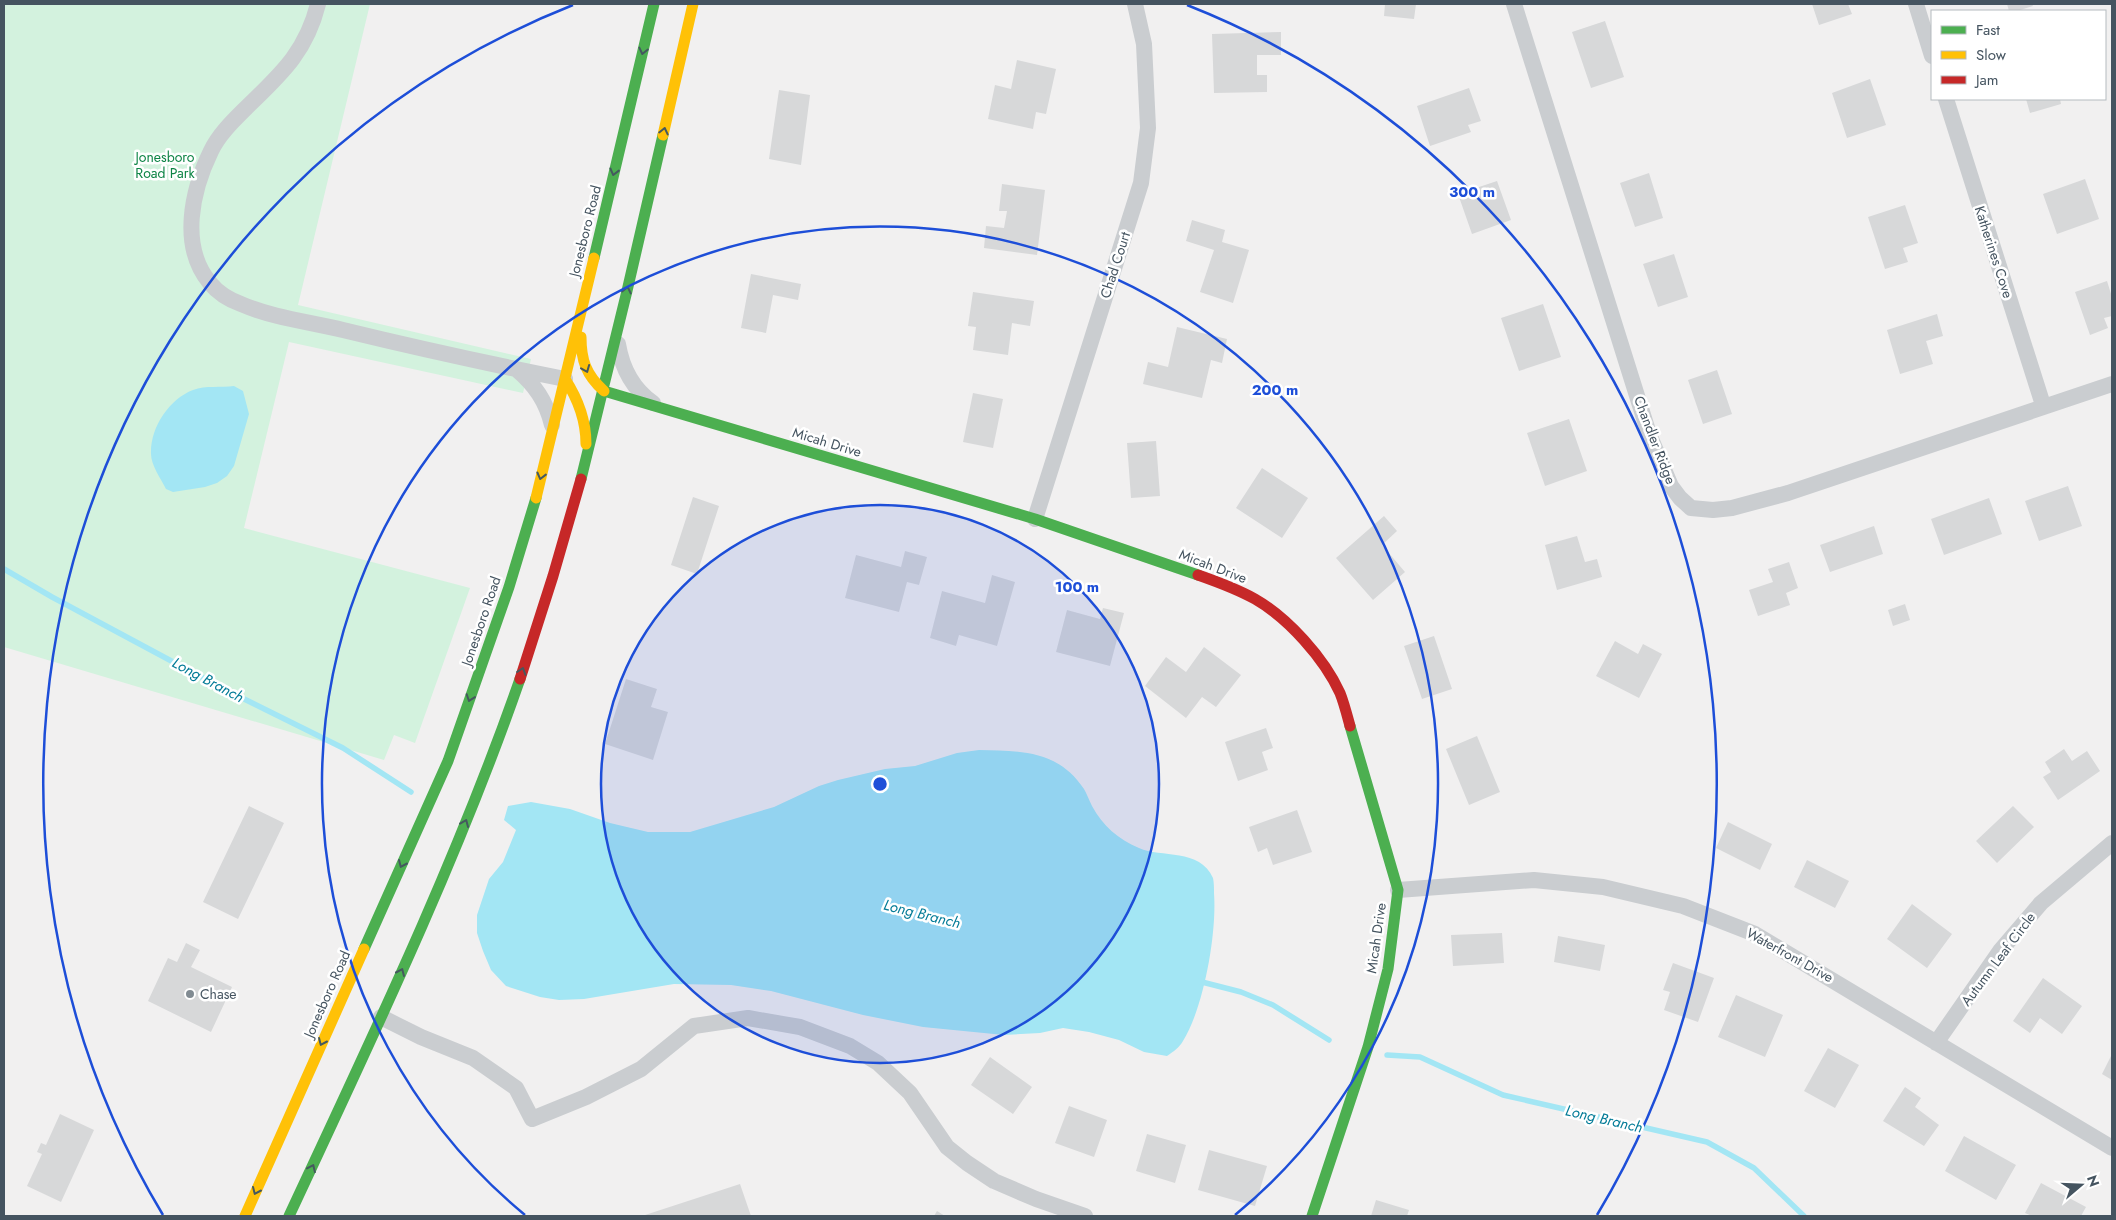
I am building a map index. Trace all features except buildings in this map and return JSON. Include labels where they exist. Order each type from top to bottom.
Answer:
[{"type":"main road","name":"Jonesboro Road","points":[[244,1216],[448,762],[509,587],[530,520],[553,429],[654,4]]},
{"type":"main road","points":[[289,1216],[381,1017],[490,764],[556,570],[604,391],[693,4]]},
{"type":"main road","points":[[582,305],[581,354],[591,380],[604,391]]},
{"type":"main road","points":[[565,379],[575,395],[584,420],[586,458]]},
{"type":"main road","name":"Micah Drive","points":[[604,391],[1035,519],[1232,587],[1257,600],[1290,626],[1318,657],[1340,692],[1398,890],[1388,969],[1368,1047],[1312,1216]]},
{"type":"street","points":[[318,4],[314,23],[301,48],[286,70],[234,120],[221,134],[211,150],[201,176],[190,228],[193,246],[210,283],[224,295],[258,310],[476,362],[565,379]]},
{"type":"street","name":"Chad Court","points":[[1035,519],[1140,183],[1148,128],[1144,44],[1135,4]]},
{"type":"street","name":"Chandler Ridge","points":[[1514,4],[1650,434],[1671,486],[1691,508],[1713,510],[1732,508],[1788,492],[1944,441],[2043,405],[2112,384]]},
{"type":"street","points":[[1916,4],[1931,53]]},
{"type":"street","name":"Katherines Cove","points":[[1946,100],[2043,405]]},
{"type":"street","points":[[617,337],[624,370],[641,394],[661,408]]},
{"type":"street","points":[[516,369],[541,394],[553,429]]},
{"type":"street","name":"Autumn Leaf Circle","points":[[1936,1043],[2000,951],[2041,903],[2112,843]]},
{"type":"street","name":"Waterfront Drive","points":[[1398,890],[1534,880],[1603,886],[1683,906],[1755,934],[1824,973],[1936,1043],[2112,1148]]},
{"type":"street","points":[[381,1017],[421,1037],[474,1058],[516,1088],[532,1119],[586,1097],[641,1069],[694,1026],[748,1018],[800,1027],[850,1046],[878,1063],[910,1093],[947,1146],[974,1168],[994,1181],[1027,1196],[1085,1216]]},
{"type":"green space","name":"Jonesboro Road Park","points":[[4,4],[370,4],[298,305],[531,359],[523,393],[289,342],[244,528],[470,588],[415,743],[394,735],[384,760],[4,647]]},
{"type":"water","points":[[234,386],[243,391],[249,414],[234,466],[227,476],[217,483],[205,487],[173,492],[166,489],[151,458],[154,434],[163,416],[176,400],[193,390]]},
{"type":"water","points":[[979,750],[1024,752],[1050,760],[1063,767],[1074,776],[1084,789],[1101,820],[1118,836],[1148,851],[1190,858],[1199,862],[1213,878],[1213,928],[1208,969],[1203,990],[1183,1041],[1178,1048],[1167,1056],[1144,1052],[1119,1040],[1089,1032],[1063,1028],[1040,1033],[1004,1035],[923,1027],[863,1015],[771,991],[731,985],[674,984],[584,999],[559,1000],[540,997],[506,986],[491,970],[477,933],[477,915],[489,879],[503,862],[516,830],[504,820],[508,806],[531,802],[570,809],[610,823],[648,832],[690,832],[774,807],[819,786],[838,780],[885,769],[915,766],[957,753]]},
{"type":"waterway","name":"Long Branch","points":[[4,569],[52,597],[218,686],[343,748],[411,792]]},
{"type":"waterway","name":"Long Branch","points":[[1198,981],[1241,992],[1273,1005],[1329,1040]]},
{"type":"waterway","name":"Long Branch","points":[[1387,1055],[1420,1057],[1503,1095],[1707,1142],[1754,1168],[1804,1216]]},
{"type":"traffic: fast","points":[[594,258],[654,4]]},
{"type":"traffic: fast","points":[[581,479],[663,135]]},
{"type":"traffic: fast","points":[[604,391],[1035,519],[1198,575]]},
{"type":"traffic: fast","points":[[364,949],[448,761],[509,587],[536,498]]},
{"type":"traffic: fast","points":[[289,1216],[381,1017],[440,883],[495,748],[520,679]]},
{"type":"traffic: fast","points":[[1312,1216],[1368,1047],[1388,969],[1398,890],[1350,726]]},
{"type":"traffic: slow","points":[[663,135],[693,4]]},
{"type":"traffic: slow","points":[[536,498],[594,258]]},
{"type":"traffic: slow","points":[[581,337],[582,353],[586,367],[593,379],[604,391]]},
{"type":"traffic: slow","points":[[565,379],[574,394],[580,410],[585,427],[586,444]]},
{"type":"traffic: slow","points":[[245,1216],[364,949]]},
{"type":"traffic: jam","points":[[520,679],[553,576],[581,479]]},
{"type":"traffic: jam","points":[[1198,575],[1255,599],[1292,628],[1325,666],[1341,697],[1350,726]]},
{"type":"place","name":"Chase","points":[[190,994]]}]
